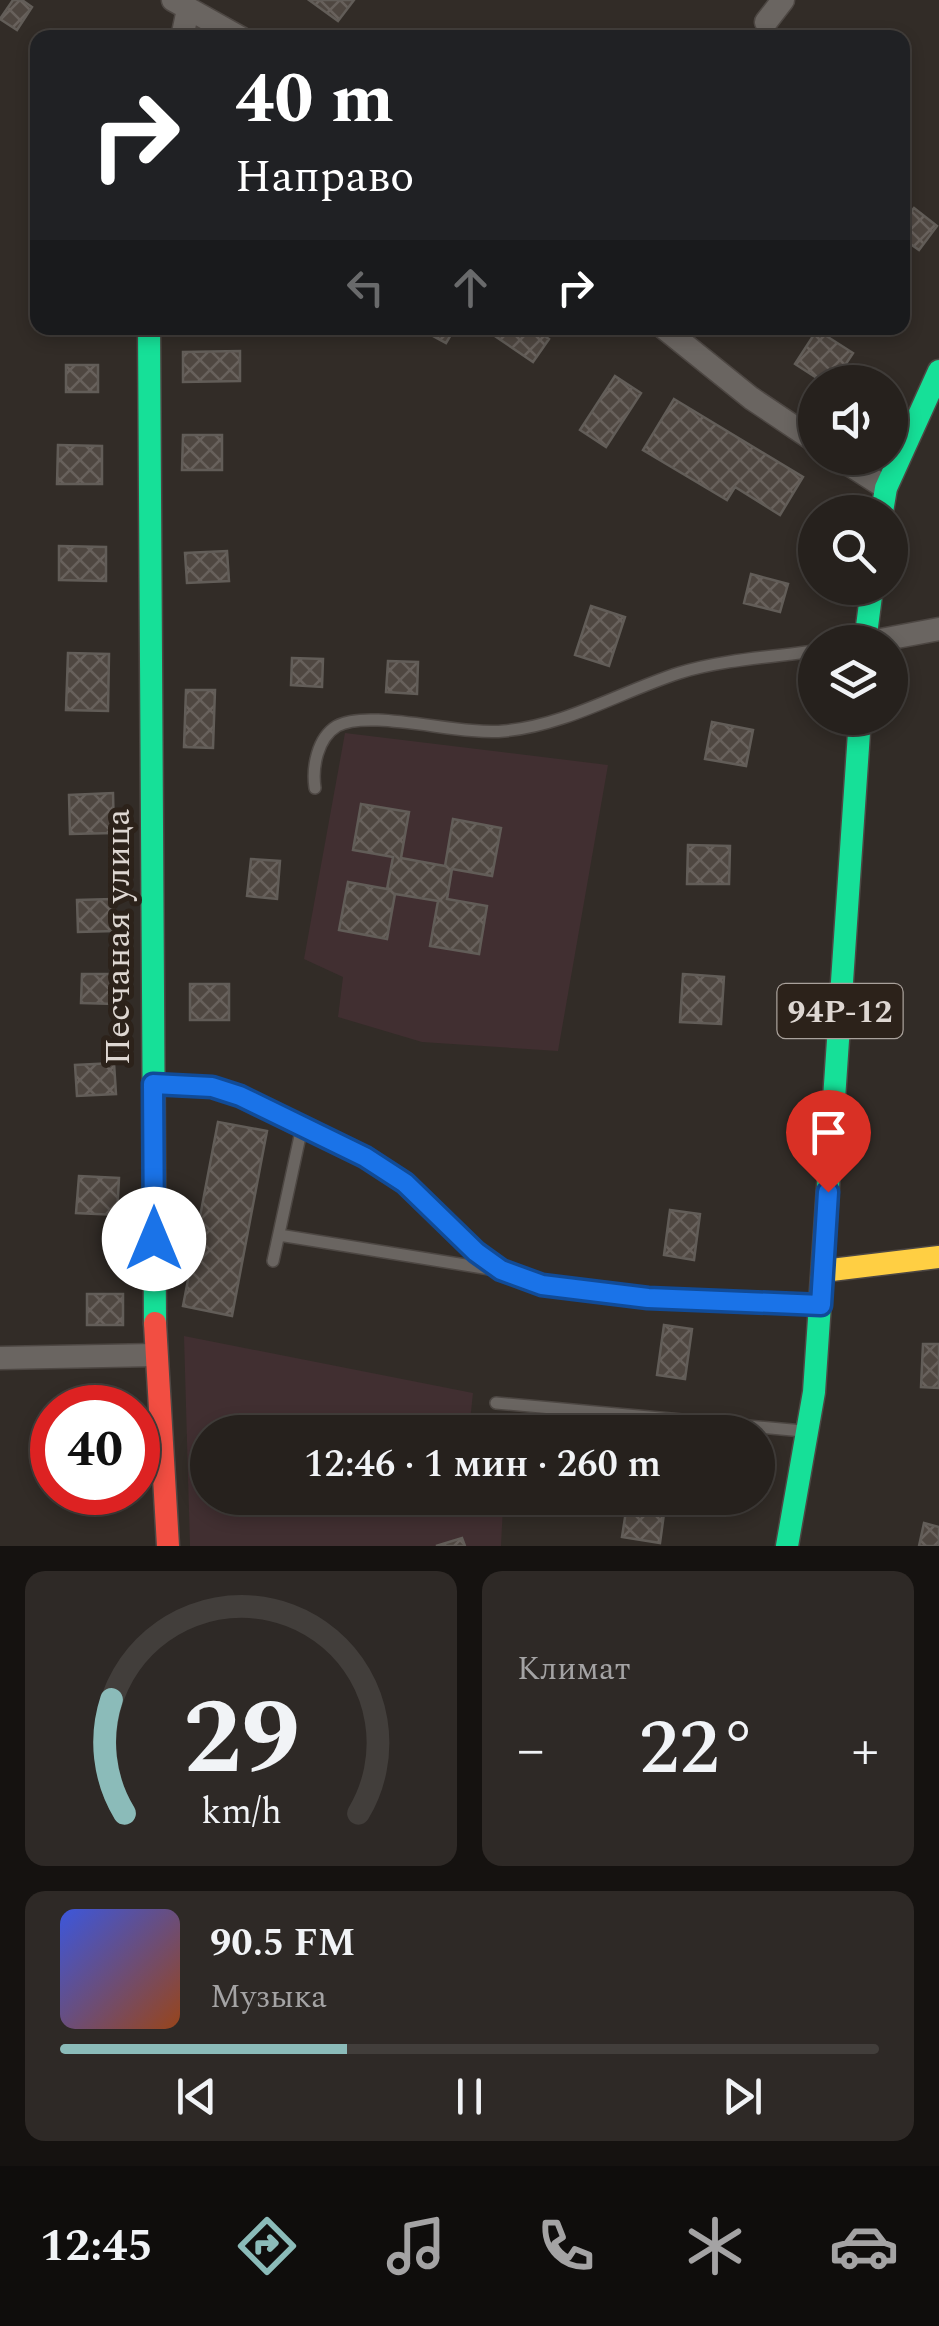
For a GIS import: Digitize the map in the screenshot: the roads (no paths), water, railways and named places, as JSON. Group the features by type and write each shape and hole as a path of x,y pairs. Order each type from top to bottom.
{"street":[{"path":"766,22 782,0"},
{"path":"181,4 182,30"},
{"path":"181,4 228,30"},
{"name":"Песчаная улица","path":"149,335 155,1355 168,1546"},
{"path":"673,335 751,398 798,430"},
{"path":"885,495 939,371"},
{"path":"866,475 886,488"},
{"path":"908,635 939,629"},
{"name":"94Р-12","path":"787,1546 808,1432 821,1305 859,735"},
{"path":"823,1271 939,1257"},
{"path":"0,1358 155,1355"}],"lane":[{"path":"314,788 313,771 326,737 337,726 354,721 379,718 416,726 504,732 591,710 682,672 798,654"},
{"path":"153,1084 212,1087 240,1096 365,1157 405,1183 476,1252 501,1270"},
{"path":"273,1261 302,1128"},
{"path":"278,1235 501,1270 542,1285 648,1298 821,1305"},
{"path":"496,1404 808,1432"}]}
